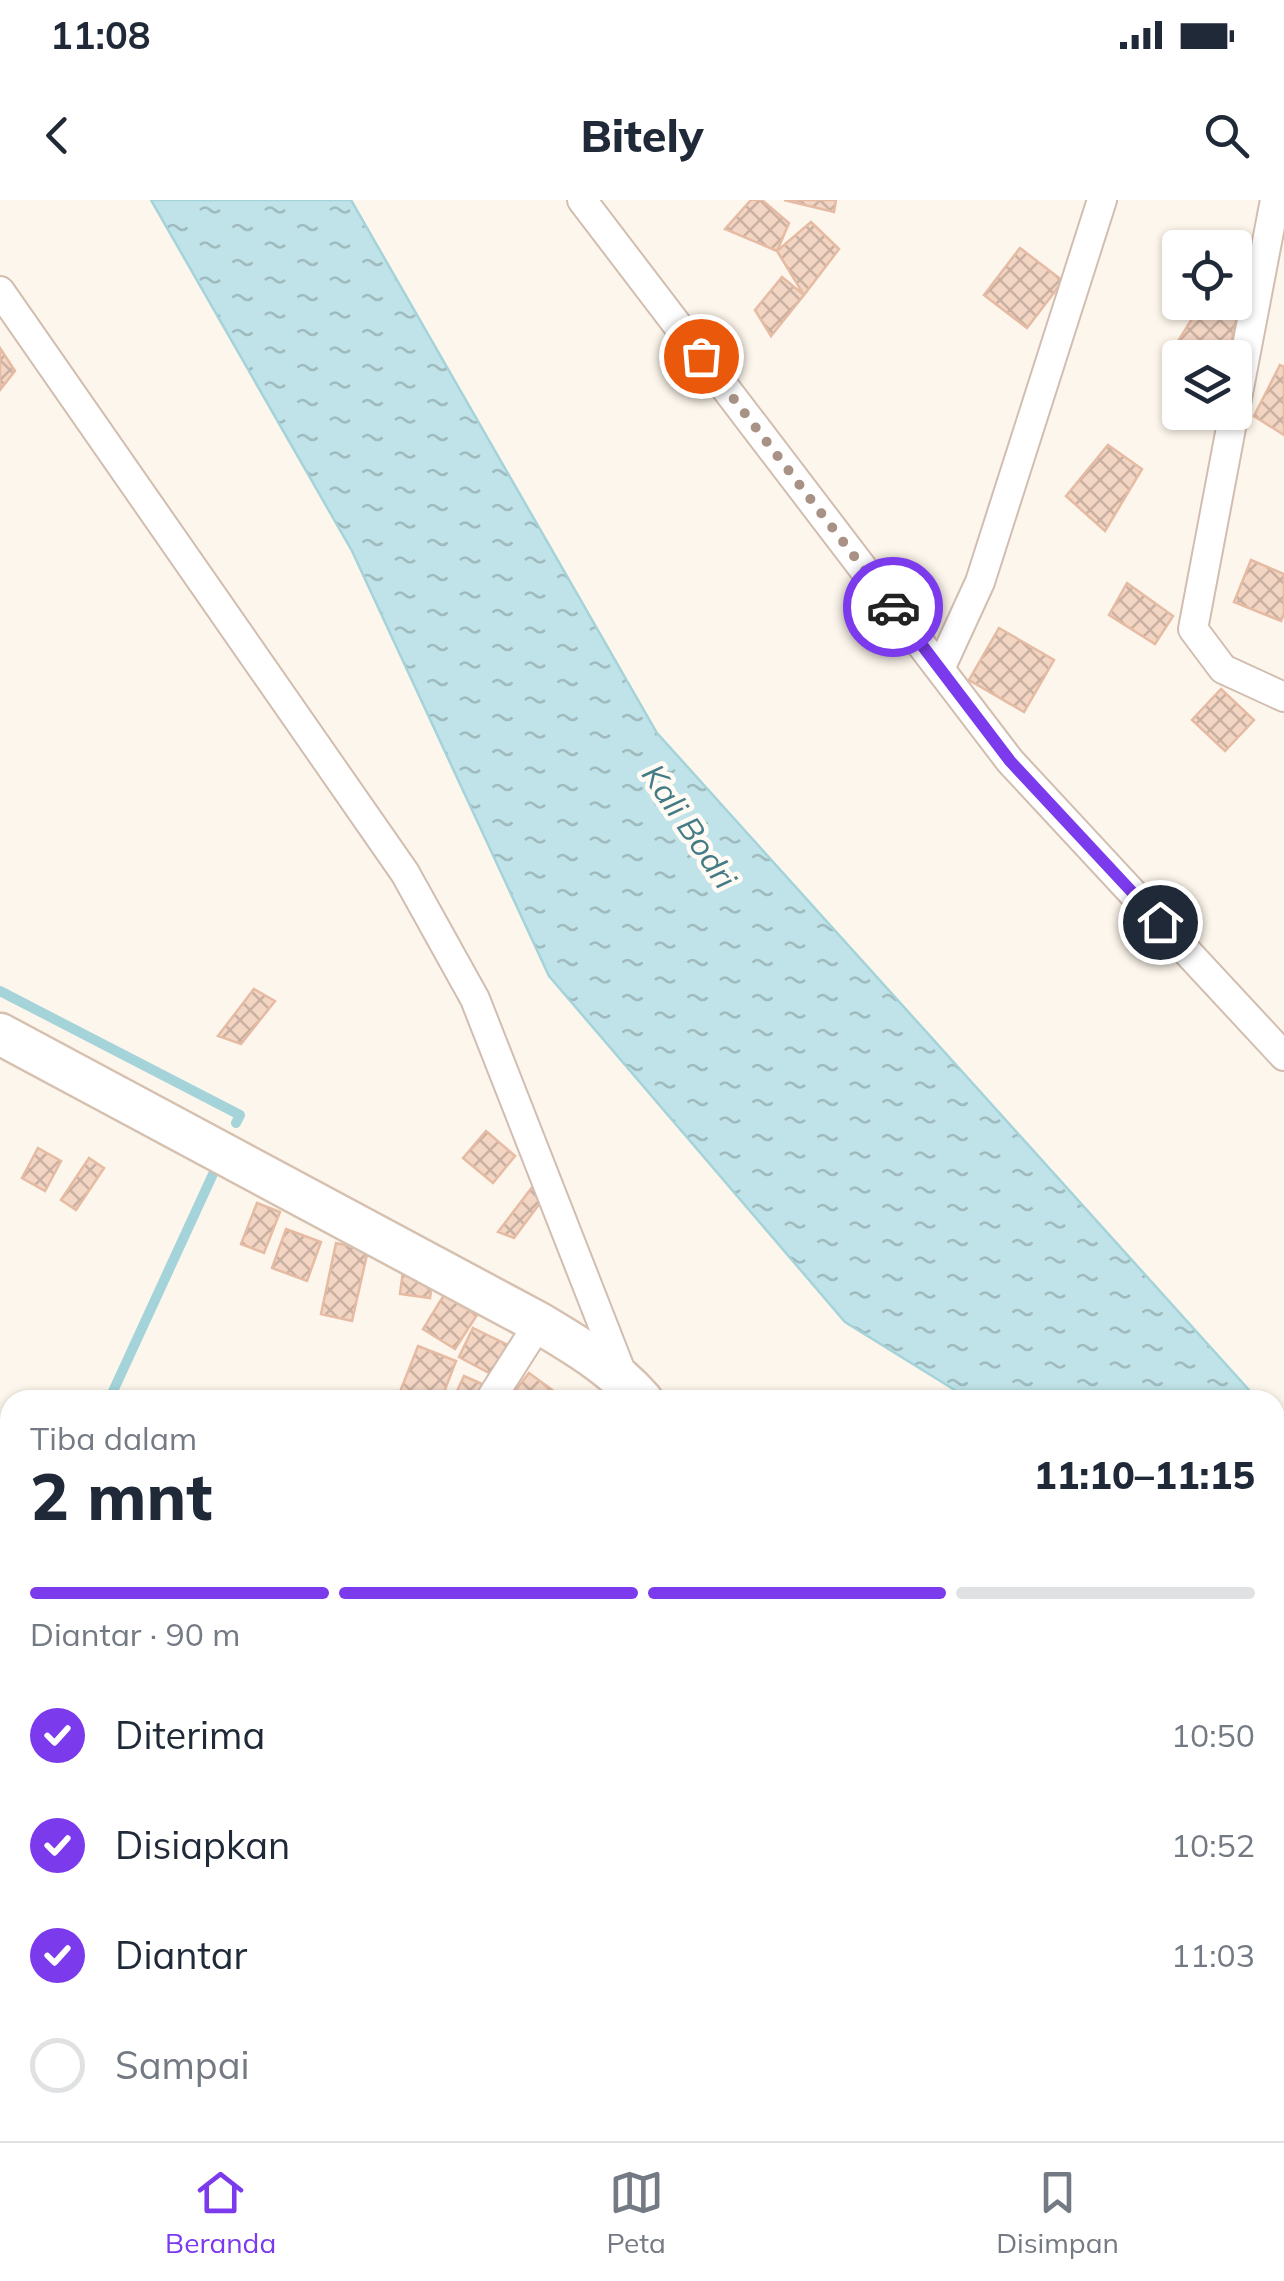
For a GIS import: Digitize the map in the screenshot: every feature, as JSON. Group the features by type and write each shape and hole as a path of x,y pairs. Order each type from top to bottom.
{"street":[{"path":"582,200 1010,761 1284,1056"},
{"path":"940,669 980,582 1102,200"},
{"path":"1249,340 1276,200"},
{"path":"0,291 404,872 475,999 633,1390"},
{"path":"1231,430 1192,629 1223,669 1284,697"},
{"path":"0,1034 539,1323 633,1390"},
{"path":"496,1390 539,1323"}],"water":[{"name":"Kali Bodri","path":"151,200 351,200 657,733 1249,1390 955,1390 845,1322 549,976 352,551"}],"building":[{"path":"751,200 762,200 789,223 777,251 725,229"},
{"path":"784,200 836,200 834,212"},
{"path":"811,222 839,249 804,295 777,251"},
{"path":"1020,248 1063,281 1027,328 984,295"},
{"path":"782,277 804,295 771,336 755,310"},
{"path":"1191,320 1236,320 1232,340 1179,340"},
{"path":"0,348 15,371 0,390"},
{"path":"1280,365 1284,367 1284,435 1254,416"},
{"path":"1108,445 1142,469 1105,531 1066,496"},
{"path":"1251,560 1284,574 1281,621 1234,602"},
{"path":"1127,583 1173,616 1155,644 1109,615"},
{"path":"999,628 1054,660 1024,712 969,680"},
{"path":"1221,689 1254,720 1225,751 1192,720"},
{"path":"254,989 275,1001 241,1044 218,1036"},
{"path":"486,1131 515,1156 493,1183 463,1158"},
{"path":"38,1148 61,1161 45,1191 22,1178"},
{"path":"89,1158 104,1168 76,1210 61,1200"},
{"path":"533,1186 546,1195 514,1238 498,1232"},
{"path":"257,1203 280,1212 264,1253 241,1244"},
{"path":"286,1229 321,1242 307,1281 272,1268"},
{"path":"336,1243 368,1250 352,1321 321,1314"},
{"path":"403,1271 433,1275 430,1298 400,1294"},
{"path":"444,1295 477,1315 455,1349 423,1329"},
{"path":"473,1328 508,1345 493,1375 459,1357"},
{"path":"418,1346 456,1361 445,1390 401,1390"},
{"path":"529,1373 552,1390 516,1390"},
{"path":"464,1376 482,1384 479,1390 458,1390"}],"waterway":[{"path":"0,991 240,1115 236,1123"},
{"path":"114,1390 213,1174"}],"way so far":[{"path":"701,356 893,607"}],"route":[{"path":"893,607 1010,761 1160,922"}]}
